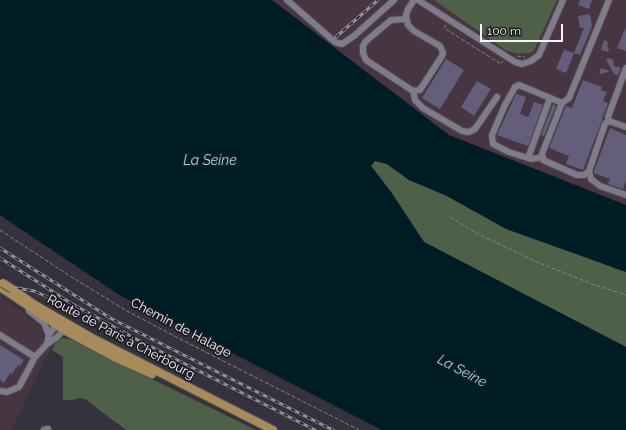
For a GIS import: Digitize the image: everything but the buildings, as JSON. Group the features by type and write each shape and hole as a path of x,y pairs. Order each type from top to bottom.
{"main road":[{"name":"Route de Paris à Cherbourg","path":"2,285 12,289 61,326"},
{"name":"Route de Paris à Cherbourg","path":"2,285 61,326 114,357 211,399 273,430"}],"street":[{"path":"287,0 335,42 342,44 354,36 394,0"},
{"path":"406,19 391,20 366,41 363,46 363,53 366,60 413,91 420,90 443,53 440,46 414,31 408,25 406,19 408,9 414,0"},
{"path":"418,0 515,62 522,64 531,61 539,55 563,0"},
{"path":"589,172 584,175 577,175 544,160 542,154 562,103 569,98 609,0"},
{"path":"609,121 608,117 626,68"},
{"path":"543,157 531,159 493,144 492,135 504,105 515,87 519,85 562,103"},
{"path":"413,91 415,100 423,108 462,131 469,132 475,129 497,97"},
{"path":"528,158 550,98"},
{"path":"609,121 626,127"},
{"path":"609,121 605,124 589,172 591,180 600,186 626,195"},
{"path":"2,285 44,323 49,335"},
{"path":"47,344 52,329 61,326"},
{"path":"0,391 7,392 19,387 35,357 47,344 56,338 61,326"},
{"path":"0,335 35,357"}],"path":[{"path":"449,20 444,28 501,64 508,53 526,57"},
{"path":"450,217 476,233 537,262 626,296"},
{"name":"Chemin de Halage","path":"0,230 70,276 128,311 360,430"}],"shaded area":[{"path":"272,0 626,0 626,205 449,135"},
{"path":"0,295 57,340 50,349 11,430 0,430"}],"green space":[{"path":"434,0 557,0 534,50 530,53 519,54 507,51"},
{"path":"375,161 387,164 409,180 626,272 626,347 424,242 391,192 371,166"},
{"path":"63,338 72,340 256,430 126,430 85,399 79,398 73,400 63,400 63,357 52,350 56,342"}],"water":[{"name":"La Seine","path":"0,0 272,0 449,135 626,205 626,272 506,229 445,195 409,180 387,164 375,161 371,166 391,192 424,242 626,347 626,430 382,430 121,296 10,222 0,215"}],"railway":[{"path":"336,37 378,0"},
{"path":"0,248 112,319 333,430"},
{"path":"0,258 69,302 134,338 315,430"},
{"path":"0,285 34,291 59,302"}]}
